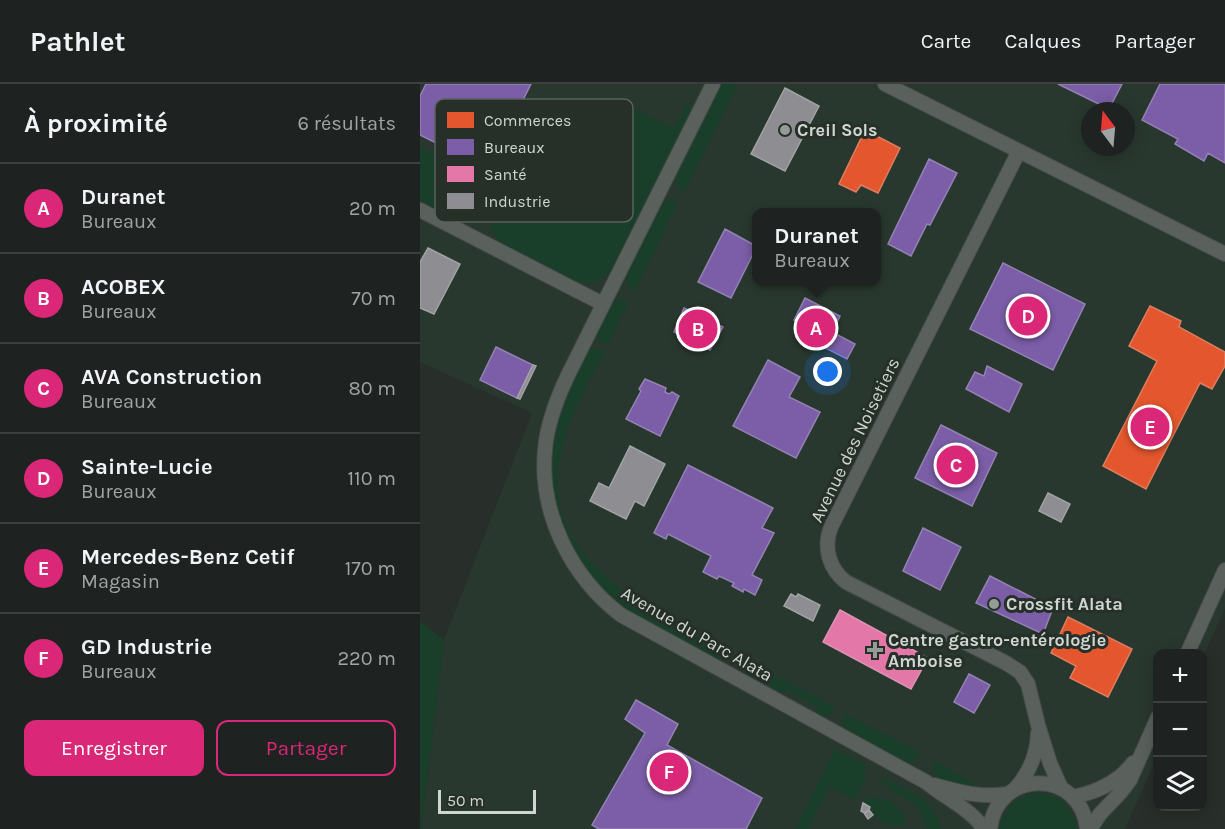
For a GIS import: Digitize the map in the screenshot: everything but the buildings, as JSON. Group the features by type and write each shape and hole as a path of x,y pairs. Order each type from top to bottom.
{"street":[{"name":"Avenue du Parc Alata","path":"713,84 559,394 550,422 545,449 549,504 559,536 575,565 605,602 621,615 926,782 973,815 984,829"},
{"path":"885,84 1225,254"},
{"name":"Avenue des Noisetiers","path":"1019,151 831,527 827,549 835,571 846,582 1020,672 1028,684 1038,725 1061,788"},
{"path":"420,210 435,218"},
{"path":"443,222 603,304"},
{"path":"1189,649 1225,570"},
{"name":"Avenue des Noisetiers","path":"990,829 996,808 1026,775 1033,762 1038,725"},
{"path":"1073,797 1098,790 1114,782 1132,765 1153,727"},
{"path":"1088,829 1130,780 1139,763 1144,746"},
{"name":"Avenue du Parc Alata","path":"926,782 976,795 992,796 1011,792 1030,783 1052,784 1061,788"},
{"path":"1061,788 1073,797 1083,811 1088,829"}],"shaded area":[{"path":"420,84 1225,84 1225,608 1207,649 1153,649 1153,766 1125,829 421,829 444,640 532,413 420,362"}],"green space":[{"path":"721,84 738,84 684,192 676,185 676,175"},
{"path":"685,104 693,109 612,270 604,277 587,283 576,281 498,241 493,233 493,222 633,222 633,109 674,128"},
{"path":"420,147 435,155 435,209 420,201"},
{"path":"671,200 678,202 635,292 628,284 626,274 660,205"},
{"path":"616,300 629,301 608,345 596,335 611,304"},
{"path":"591,348 605,352 570,422 562,450 558,475 559,499 565,521 575,541 608,578 631,595 728,649 720,658 716,659 630,612 620,604 587,570 565,529 557,506 553,483 552,459 555,436 568,392 587,351"},
{"path":"420,621 444,640 421,829 420,829"},
{"path":"743,657 765,669 760,677 752,679 742,673 739,666"},
{"path":"773,674 835,707 834,709 823,718 818,716 813,704 789,691 774,691 770,683"},
{"path":"845,713 922,754 908,764 845,729 842,721"},
{"path":"835,749 865,764 866,778 855,800 829,787 809,828 795,829"},
{"path":"934,761 974,783 974,790 936,778 933,769"},
{"path":"881,777 926,800 939,820 941,829 927,829 914,803 888,787"},
{"path":"1040,793 1060,800 1073,815 1077,829 1000,829 1008,808 1013,803 1025,796"},
{"path":"872,797 893,804 902,812 906,823 894,827 873,815 863,803"}],"place":[{"name":"Creil Sols","path":"785,130"},
{"name":"Sainte-Lucie","path":"1028,316"},
{"name":"Duranet","path":"816,328"},
{"name":"ACOBEX","path":"698,329"},
{"name":"Mercedes-Benz Cetif","path":"1150,427"},
{"name":"AVA Construction","path":"956,465"},
{"name":"Crossfit Alata","path":"994,604"},
{"name":"Centre gastro-entérologie Amboise","path":"875,650"},
{"name":"GD Industrie","path":"669,772"}]}
